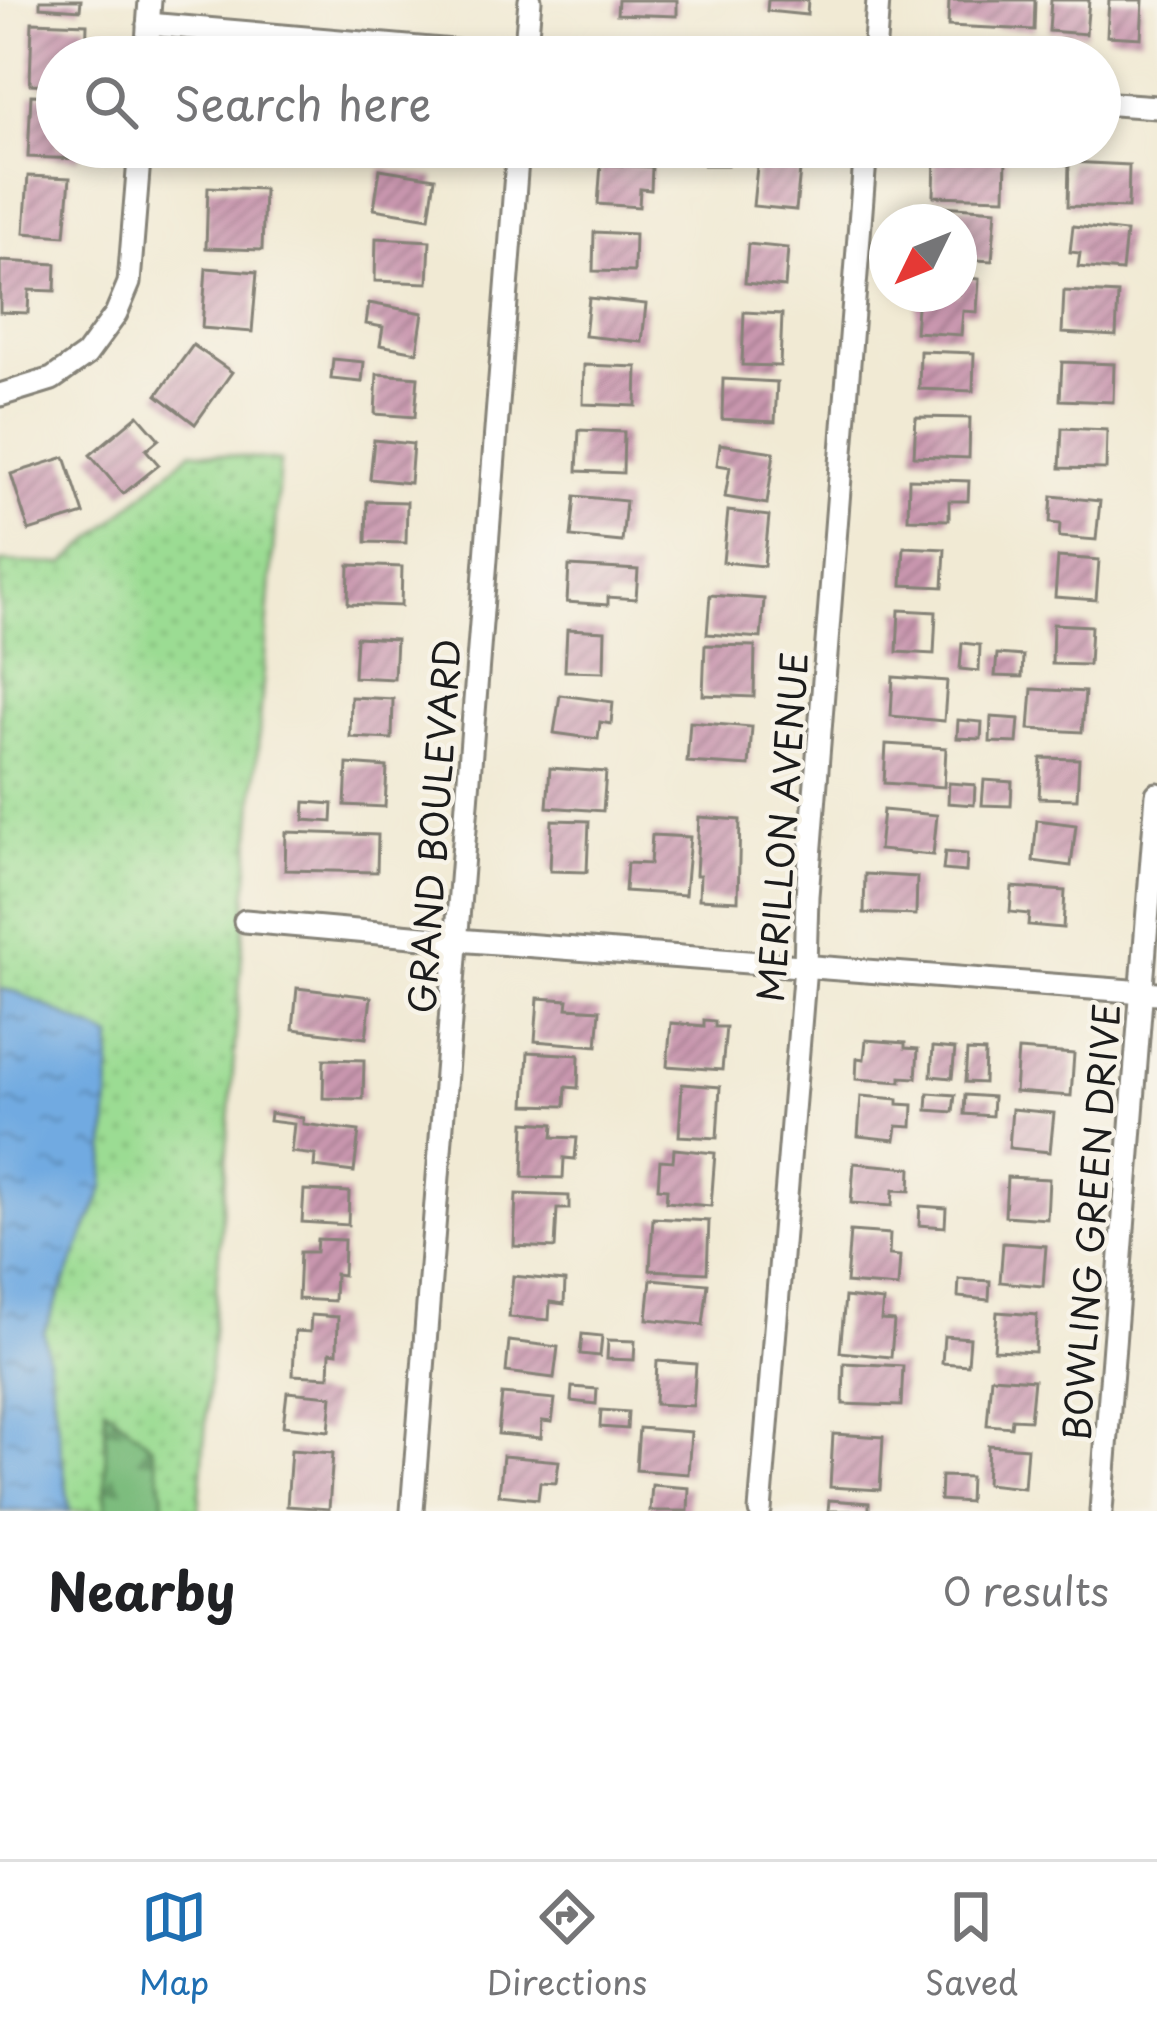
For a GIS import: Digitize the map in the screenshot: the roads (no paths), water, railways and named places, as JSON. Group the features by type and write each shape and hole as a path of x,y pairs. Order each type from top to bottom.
{"street":[{"path":"147,36 150,0"},
{"path":"526,36 530,0"},
{"path":"875,36 878,0"},
{"path":"148,23 292,36"},
{"path":"1121,104 1157,107"},
{"path":"0,395 52,379 86,355 116,314 129,283 138,168"},
{"name":"GRAND BOULEVARD","path":"412,1511 516,168"},
{"name":"MERILLON AVENUE","path":"760,1511 864,168"},
{"name":"BOWLING GREEN DRIVE","path":"1101,1511 1149,993 1157,794"},
{"path":"245,921 1149,993"}],"water":[{"path":"0,989 17,992 112,1038 104,1188 44,1332 70,1511 0,1511"}]}
